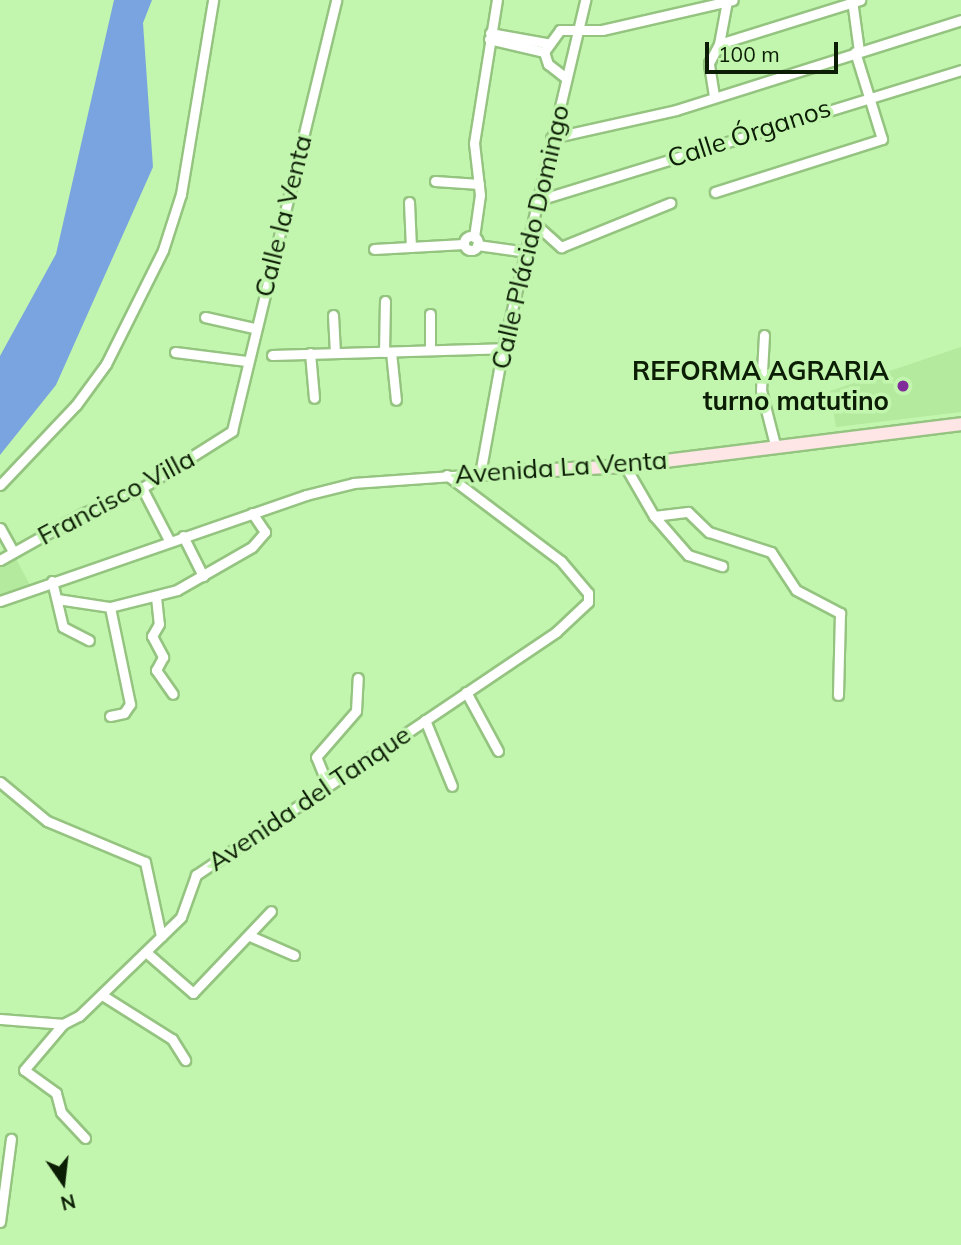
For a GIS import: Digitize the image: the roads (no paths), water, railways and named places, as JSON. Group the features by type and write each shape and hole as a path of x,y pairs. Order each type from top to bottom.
{"main road":[{"name":"Avenida La Venta","path":"480,474 625,466 775,445 961,424"}],"street":[{"path":"0,485 106,364 163,250 184,183 213,0"},
{"name":"Calle la Venta","path":"232,431 246,361 336,0"},
{"path":"475,241 479,184 474,143 497,0"},
{"name":"Calle Plácido Domingo","path":"480,474 503,348 585,0"},
{"path":"566,78 548,64 546,48 560,30 577,34 730,1 719,44 708,69 715,96"},
{"path":"715,192 882,139 857,52 855,1 719,44"},
{"path":"551,138 617,126 961,20"},
{"path":"490,36 546,48"},
{"name":"Calle Órganos","path":"539,200 869,95 961,70"},
{"path":"435,181 479,184"},
{"path":"409,202 411,247"},
{"path":"533,222 561,247 670,204"},
{"path":"374,249 464,244 475,241 528,251"},
{"path":"385,301 387,352 396,400"},
{"path":"429,350 430,314"},
{"path":"333,315 335,354"},
{"path":"205,317 254,328"},
{"path":"764,335 761,390 775,445"},
{"path":"272,355 503,348"},
{"path":"175,352 246,361"},
{"path":"310,353 314,398"},
{"name":"Francisco Villa","path":"0,560 13,551 142,488 232,431"},
{"path":"625,466 654,516 688,555 722,566"},
{"name":"Avenida La Venta","path":"0,601 169,540 354,483 480,474"},
{"name":"Avenida del Tanque","path":"85,1138 61,1112 56,1093 24,1070 62,1024 102,995 181,917 196,875 556,632 589,602 588,593 561,561 447,475"},
{"path":"142,488 169,540"},
{"path":"654,516 688,512 715,536 771,552 796,590 840,613 838,695"},
{"path":"56,596 110,607 156,597 203,576 252,547 265,532 252,513"},
{"path":"0,528 13,551"},
{"path":"183,536 203,576"},
{"path":"52,581 63,627 89,640"},
{"path":"156,597 159,624 152,636 163,657 156,670 173,694"},
{"path":"110,607 130,704 124,713 110,716"},
{"path":"328,786 316,757 356,711 358,678"},
{"path":"466,692 498,751"},
{"path":"425,719 452,786"},
{"path":"0,782 47,821 145,862 161,936"},
{"path":"147,953 193,993 271,911"},
{"path":"250,936 294,955"},
{"path":"102,995 172,1039 185,1060"},
{"path":"0,1019 62,1024"},
{"path":"0,1222 11,1139"}],"water":[{"path":"114,0 152,0 143,23 153,167 56,385 0,455 0,356 56,254"}],"place":[{"name":"REFORMA AGRARIA turno matutino","path":"903,386"}]}
